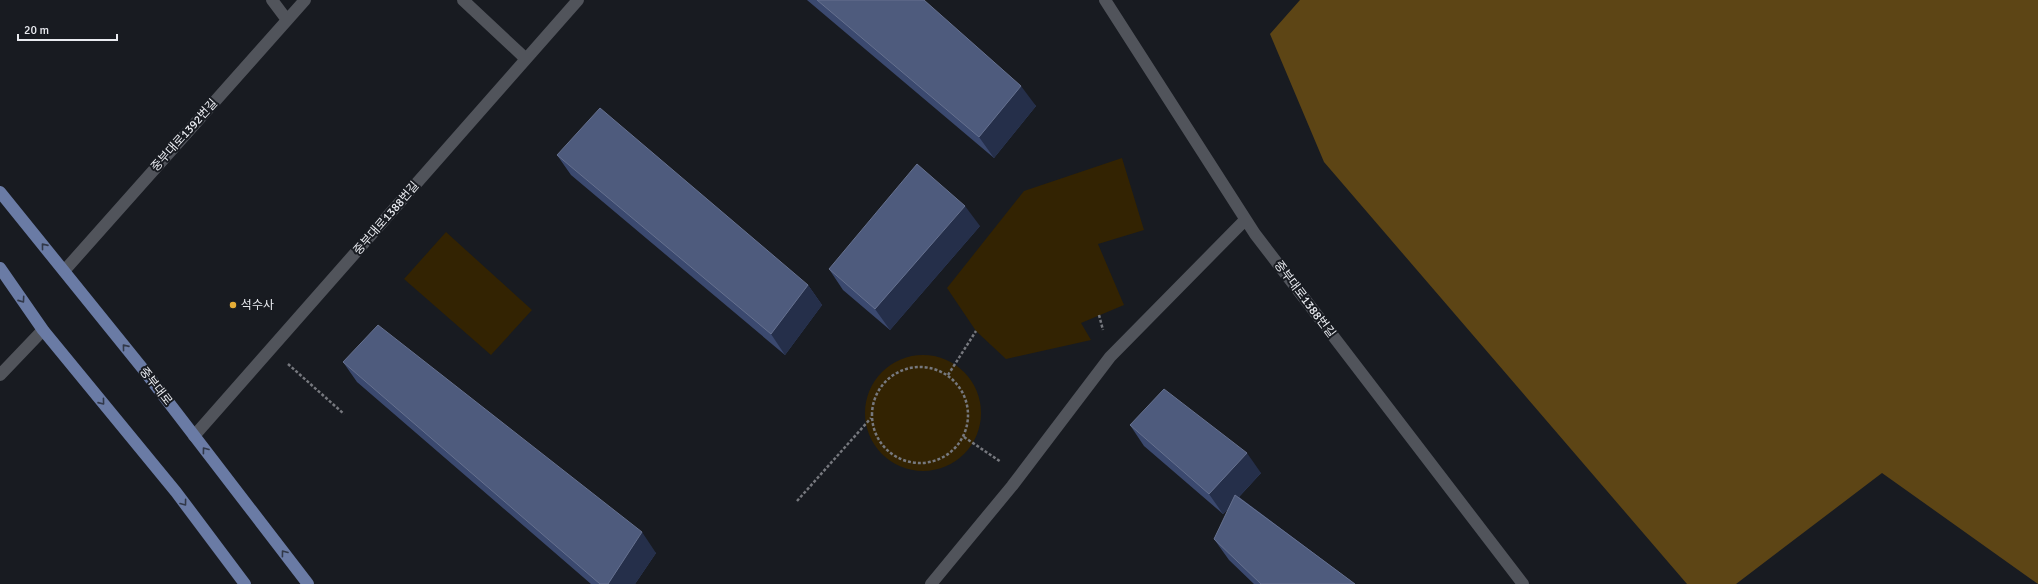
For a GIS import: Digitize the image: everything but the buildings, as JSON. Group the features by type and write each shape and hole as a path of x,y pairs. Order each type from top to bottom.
{"main road":[{"name":"중부대로","path":"0,192 194,436 308,584"},
{"path":"0,268 43,330 176,492 245,584"}],"street":[{"path":"272,0 287,20"},
{"name":"중부대로1392번길","path":"64,271 305,0"},
{"path":"463,0 526,59"},
{"name":"중부대로1388번길","path":"194,436 578,0"},
{"name":"중부대로1388번길","path":"1105,0 1246,220 1523,584"},
{"path":"930,584 1012,486 1019,474 1110,357 1246,220"},
{"path":"0,375 43,330"}],"path":[{"path":"948,375 976,331"},
{"path":"271,349 344,414"},
{"path":"919,366 934,368 948,375 959,384 966,396 969,410 968,424 964,437 954,450 942,459 926,463 910,462 896,457 884,446 875,433 872,418 873,402 879,388 890,376 903,369 919,366"},
{"path":"797,501 872,418"},
{"path":"964,437 1019,474"}],"shaded area":[{"path":"1300,0 2038,0 2038,584 1882,473 1736,584 1687,584 1324,162 1270,34"},
{"path":"1122,158 1144,230 1098,244 1124,305 1081,323 1091,340 1006,359 976,331 947,288 1024,191"},
{"path":"446,232 532,310 491,355 404,279"},
{"path":"923,355 934,356 945,360 964,372 976,391 980,402 980,424 976,435 964,454 945,466 934,470 923,471 912,470 901,466 882,454 870,435 866,424 865,413 866,402 870,391 882,372 901,360 912,356"}],"place":[{"name":"석수사","path":"233,305"}]}
